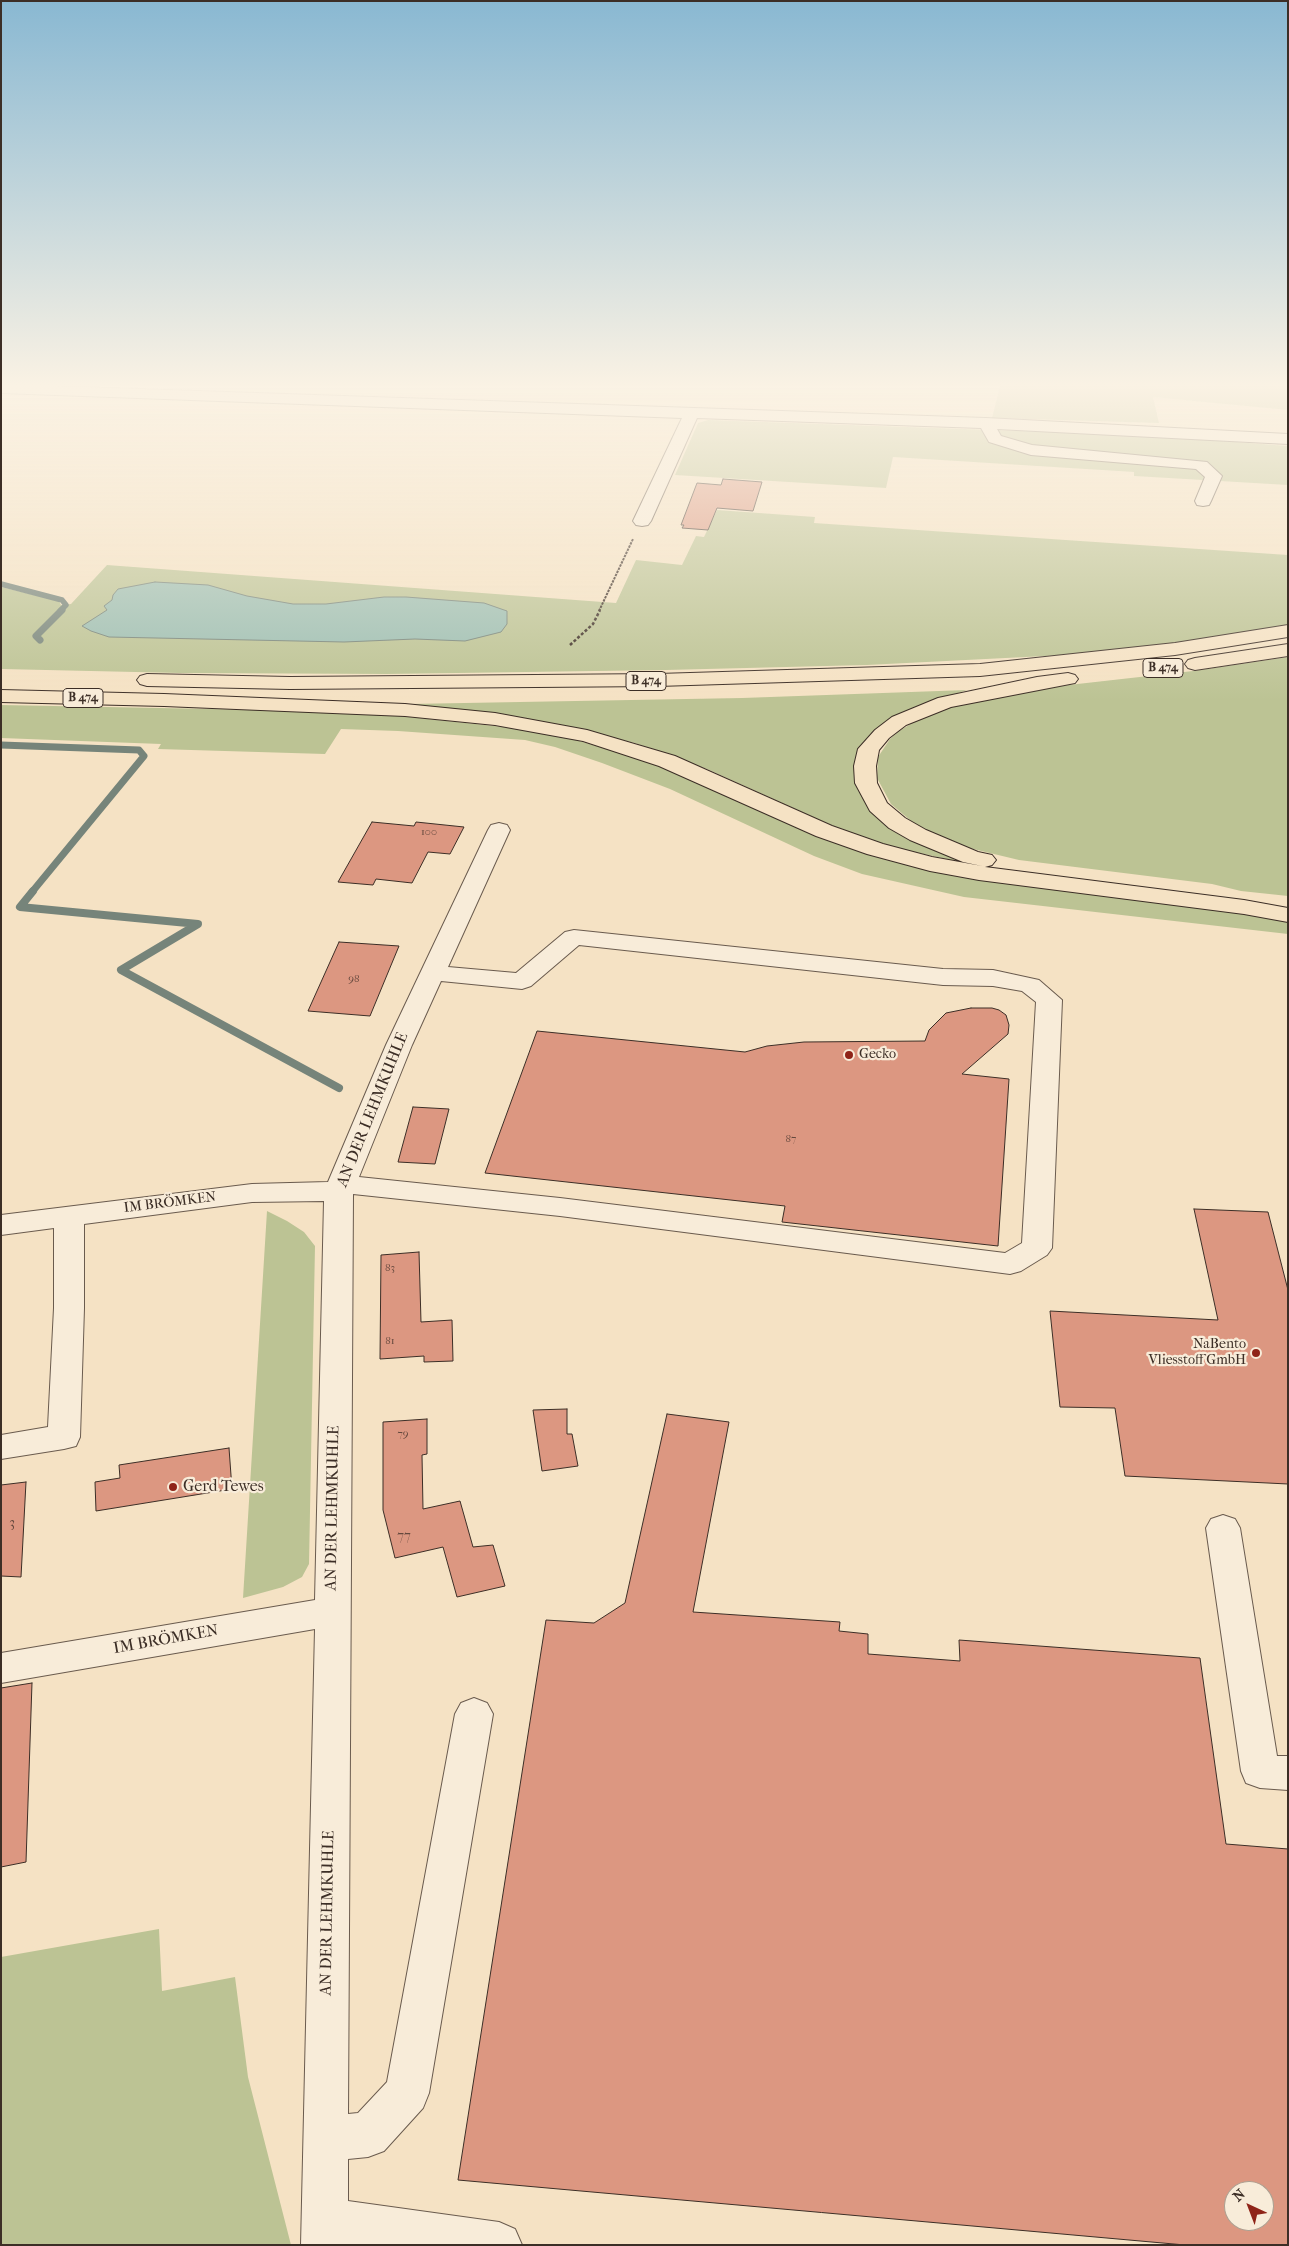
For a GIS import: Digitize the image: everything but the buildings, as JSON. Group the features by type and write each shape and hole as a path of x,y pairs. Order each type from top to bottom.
{"highway":[{"name":"B 474","path":"131,680 290,684 658,680 980,670 1175,649 1288,631"},
{"name":"B 474","path":"1,696 164,700 733,692 1037,683 1252,657 1288,650"},
{"path":"1,677 21,678"},
{"path":"1037,683 945,702 899,721 882,734 869,749 865,766 866,783 878,806 897,822 918,835 971,857 1045,872 1288,900"},
{"path":"164,700 406,710 495,719 541,727 587,736 667,761 824,831 875,850 930,864 979,873 1244,907 1288,915"}],"street":[{"path":"642,521 656,491"},
{"path":"1203,500 1207,491"},
{"name":"AN DER LEHMKUHLE","path":"498,830 434,973 399,1045 340,1187 324,2233 499,2245"},
{"name":"IM BRÖMKEN","path":"1,1225 252,1193 340,1187 570,1208 1010,1264 1037,1248 1049,1000 1030,985 993,978 943,977 574,937 522,981 434,973"},
{"path":"1,1447 64,1437 69,1308 69,1216"},
{"path":"1223,1528 1260,1770 1288,1773"},
{"name":"IM BRÖMKEN","path":"1,1668 332,1612"},
{"path":"325,2138 368,2135 407,2093 474,1714"}],"path":[{"path":"570,644 593,624 642,521"}],"green space":[{"path":"717,510 815,517 814,523 1288,555 1288,626 1150,647 1085,654 867,665 387,674 180,673 1,669 1,587 59,601 61,605 71,604 107,565 616,603 636,560 682,565 696,536 704,537"},
{"path":"1288,657 1288,896 1241,891 1212,884 1019,860 969,848 921,828 910,820 891,804 877,778 878,757 890,739 899,731 924,716 956,705 1033,689 1193,671"},
{"path":"967,690 916,707 855,767 916,842 970,864 896,848 844,831 707,769 635,743 552,723 409,704 742,698"},
{"path":"1,705 318,711 381,714 513,728 576,740 658,764 806,831 853,849 900,863 995,882 1288,918 1288,934 964,897 862,874 814,856 670,789 555,747 525,740 341,729 325,754 158,749 161,744 1,738"},
{"path":"267,1211 304,1232 315,1246 309,1564 302,1577 283,1587 243,1598"},
{"path":"159,1929 162,1991 235,1977 248,2077 291,2245 1,2245 1,1957"}],"water":[{"path":"155,582 208,585 247,596 293,604 326,604 384,597 484,603 507,611 507,624 501,632 465,641 415,639 344,642 109,637 82,626 107,610 104,606 112,600 113,595 118,589"}],"waterway":[{"path":"1,584 62,600 66,605 60,611"},
{"path":"40,640 36,636 62,610"},
{"path":"1,745 139,750 144,756 32,892"},
{"path":"33,891 20,907 198,924 121,970 339,1088"}],"place":[{"name":"Gecko","path":"849,1055"},
{"name":"NaBento Vliesstoff GmbH","path":"1256,1353"},
{"name":"Gerd Tewes","path":"173,1487"}]}
